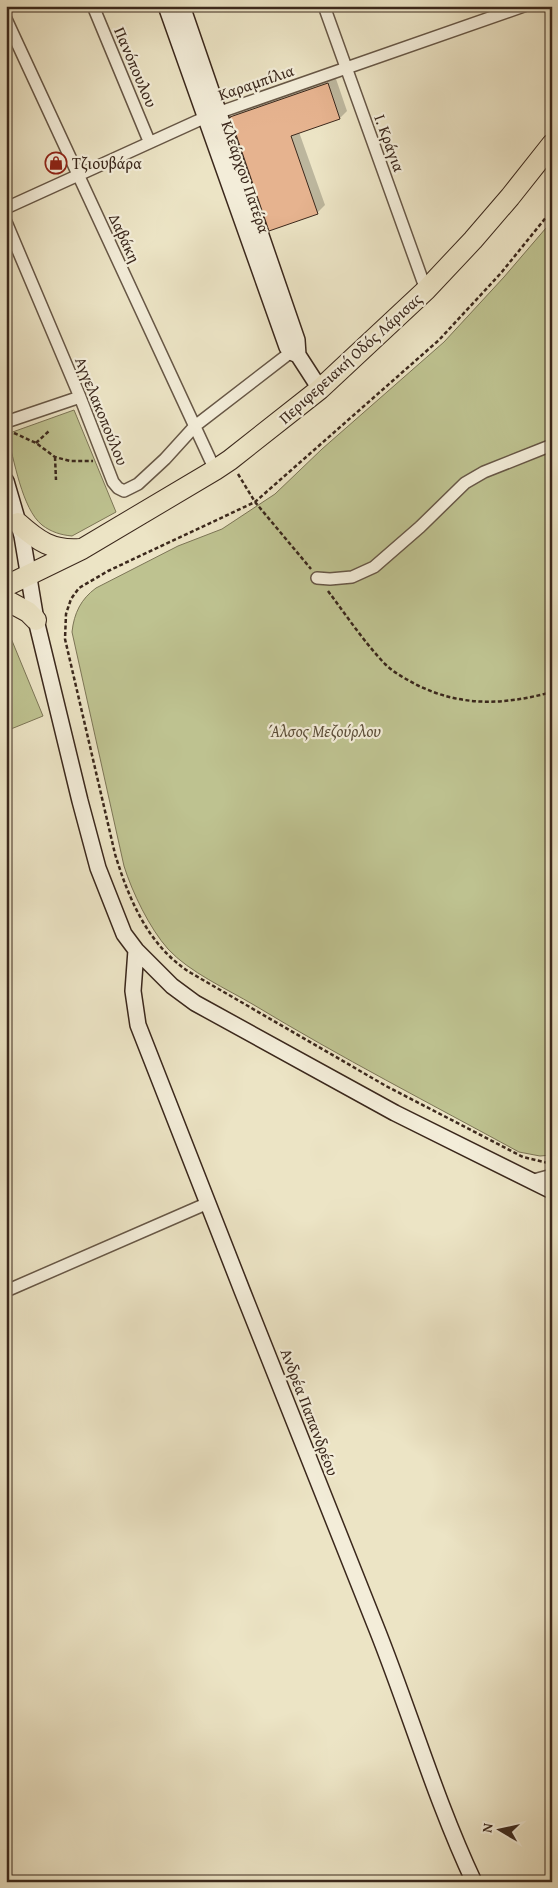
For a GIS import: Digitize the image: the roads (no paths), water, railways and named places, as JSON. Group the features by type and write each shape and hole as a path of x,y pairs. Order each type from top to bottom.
{"highway":[{"name":"Περιφερειακή Οδός Λάρισας","path":"6,586 82,549 222,465 320,388 426,290 473,240 552,144"},
{"path":"18,523 32,536 48,546 66,550 82,549"},
{"path":"6,600 28,612 36,620"}],"street":[{"name":"Πανόπουλου","path":"93,6 149,141"},
{"name":"Κλεάρχου Πατέρα","path":"166,6 212,114 297,340 294,353 320,388"},
{"name":"Κλεάρχου Πατέρα","path":"182,6 212,114"},
{"name":"Ι. Κράγια","path":"324,6 426,290"},
{"name":"Καραμπίλια","path":"6,208 149,141 212,114 524,6"},
{"name":"Δαβάκη","path":"6,19 195,426 222,465"},
{"name":"Αγγελακοπούλου","path":"6,222 80,397 113,482 118,488 130,489 138,484 166,459 195,426 294,353"},
{"path":"8,422 80,397"},
{"path":"318,578 342,579 361,574 407,539 465,483 484,472 552,445"},
{"path":"6,481 18,523 29,574 36,620 98,868 124,934 136,950 172,986 195,1003 395,1113 552,1191"},
{"name":"Ανδρέα Παπανδρέου","path":"136,950 134,991 138,1025 380,1637 438,1798 474,1882"},
{"path":"530,1181 552,1175"},
{"path":"6,1291 208,1203"}],"place":[{"name":"Τζιουβάρα","path":"56,163"}],"park label":[{"name":"Άλσος Μεζούρλου","path":"325,731"}]}
